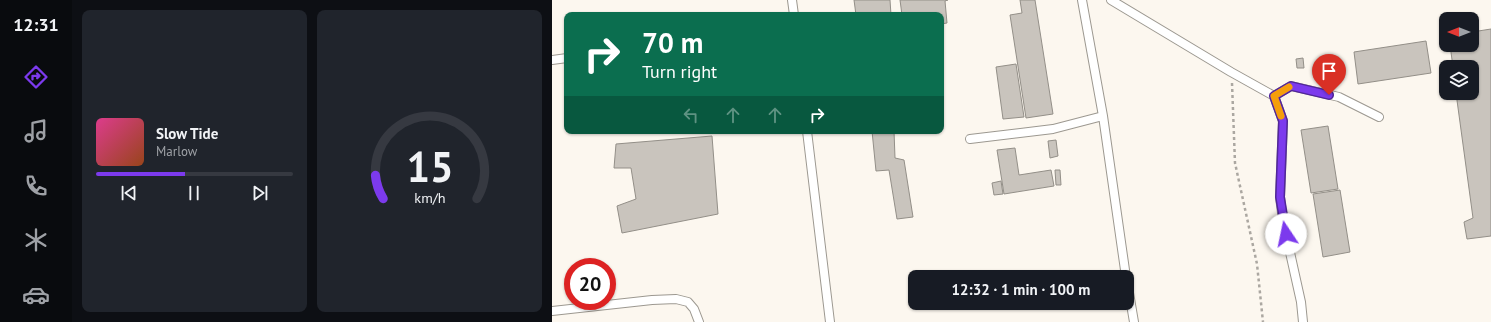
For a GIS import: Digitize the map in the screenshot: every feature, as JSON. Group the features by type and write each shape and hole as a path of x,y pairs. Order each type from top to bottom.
{"lane":[{"path":"792,0 794,12"},
{"path":"1082,0 1103,116 1125,270"},
{"path":"1111,0 1274,96 1283,121 1280,197 1283,220 1301,302 1303,322"},
{"path":"552,60 564,58"},
{"path":"1274,96 1291,86 1339,97 1378,117"},
{"path":"970,139 1053,129 1103,116"},
{"path":"807,134 830,322"},
{"path":"552,311 652,300 676,299 688,302 694,309 699,322"},
{"path":"1132,310 1134,322"}],"path":[{"path":"1231,72 1235,162 1257,264 1263,322"}],"building":[{"path":"854,0 890,0 891,12 856,12"},
{"path":"900,0 948,0 945,1 947,23 944,24 944,12 902,12"},
{"path":"1020,0 1035,0 1053,114 1026,118 1010,15 1022,13"},
{"path":"1491,29 1491,236 1467,239 1464,222 1473,218 1457,100 1479,100 1479,60 1452,60 1451,52 1479,52 1479,31"},
{"path":"1426,41 1431,73 1358,84 1354,52"},
{"path":"1303,58 1304,68 1297,68 1296,59"},
{"path":"1016,64 1024,117 1003,119 996,67"},
{"path":"1328,126 1338,189 1311,193 1301,130"},
{"path":"872,134 894,134 895,158 904,160 913,217 897,219 889,170 876,171"},
{"path":"712,136 718,214 622,233 617,206 636,199 631,168 614,168 616,144"},
{"path":"1056,140 1058,156 1050,158 1048,141"},
{"path":"1015,148 1019,175 1051,170 1054,186 1004,194 997,150"},
{"path":"1055,170 1060,170 1061,185 1056,185"},
{"path":"1001,181 1003,194 994,195 992,183"},
{"path":"1340,190 1350,252 1323,257 1313,194"}],"slow traffic":[{"path":"1281,116 1274,96 1289,87"}],"route":[{"path":"1286,234 1280,197 1283,121 1274,96 1291,86 1329,95"}]}
